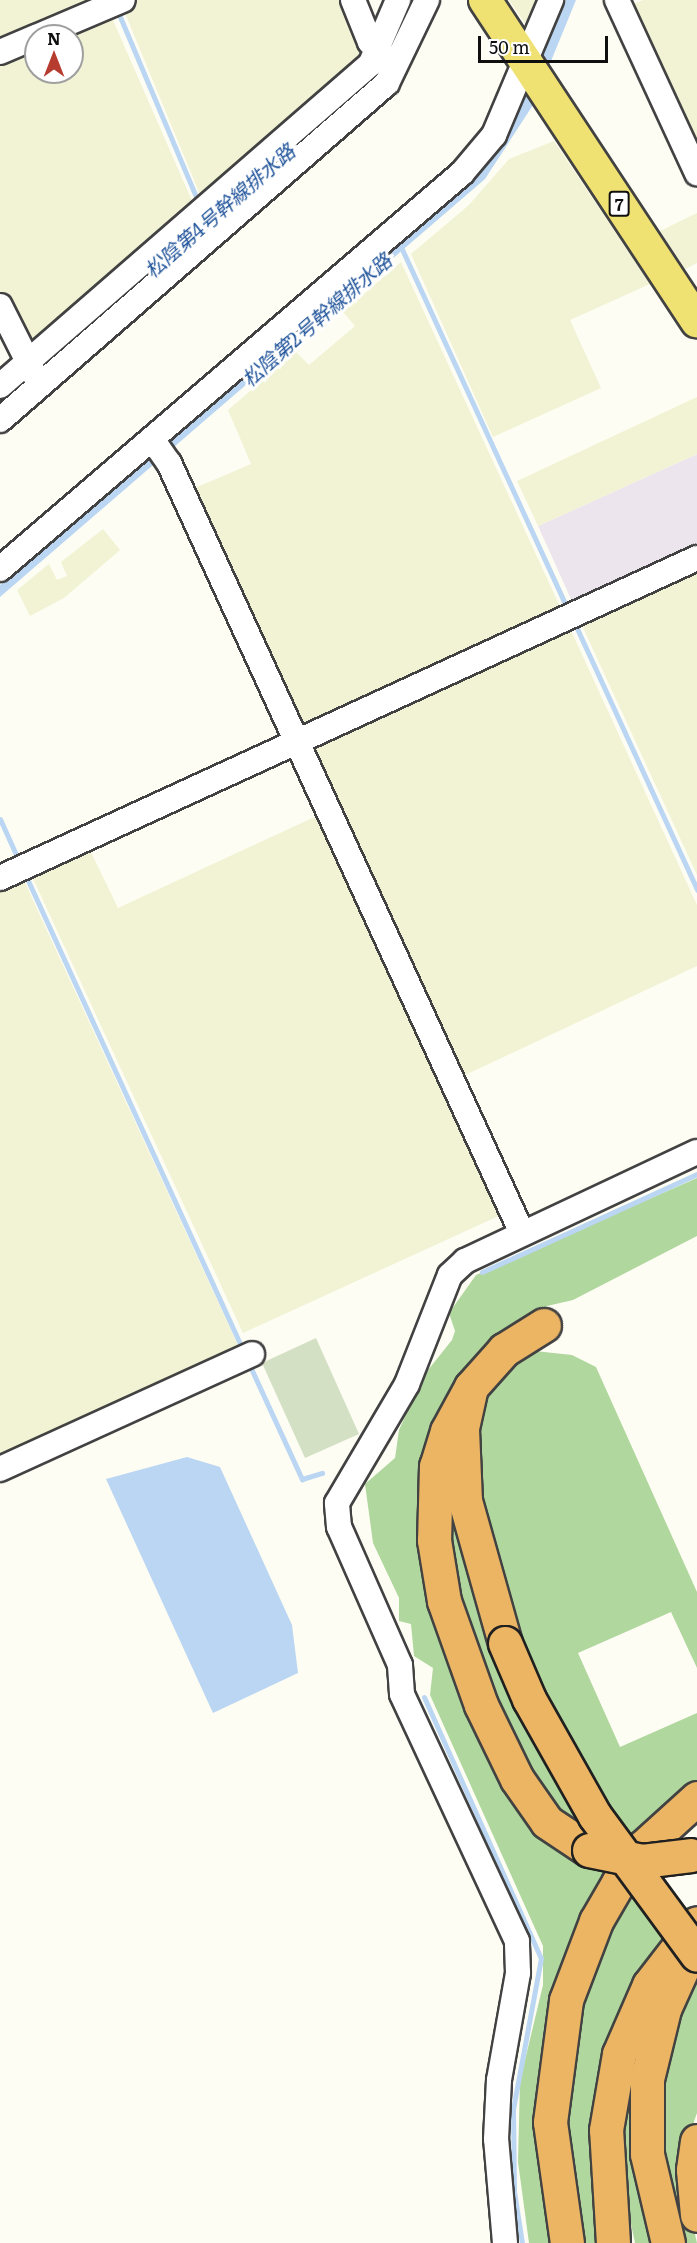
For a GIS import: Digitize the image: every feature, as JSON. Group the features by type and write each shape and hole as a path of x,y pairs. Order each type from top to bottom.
{"highway":[{"path":"544,1325 504,1350 471,1387 447,1431 436,1466 434,1539 444,1601 481,1705 517,1779 547,1822 589,1850 642,1861 694,1854"},
{"path":"471,1387 462,1428 465,1501 505,1643 583,1797 697,1955"},
{"path":"567,2243 550,2122 566,2000 596,1920 618,1883 643,1847 697,1798"},
{"path":"613,2243 609,2210 606,2130 619,2054 650,1985 697,1923"},
{"path":"668,2243 647,2154 647,2079 664,2009 697,1938"},
{"path":"697,2141 693,2170 697,2215"},
{"path":"609,2210 620,2243"}],"main road":[{"name":"7","path":"485,0 697,321"}],"street":[{"path":"66,24 123,0"},
{"path":"353,0 387,58"},
{"path":"387,58 398,0"},
{"path":"0,420 33,374 371,63 387,58 427,0"},
{"path":"0,569 158,447 462,173 494,135 533,72 551,0"},
{"path":"622,2 697,173"},
{"path":"0,52 24,42"},
{"path":"0,306 33,374"},
{"path":"0,386 33,374"},
{"path":"158,447 522,1233"},
{"path":"0,878 697,558"},
{"path":"506,2243 496,2139 499,2080 518,1973 516,1941 402,1694 400,1665 339,1527 337,1503 407,1384 450,1275 465,1261 697,1152"},
{"path":"0,1469 252,1354"}],"shaded area":[{"path":"697,454 697,551 575,608 538,526"}],"green space":[{"path":"0,0 105,0 49,24 24,24 24,35 0,45"},
{"path":"137,0 344,0 367,56 203,202 122,6"},
{"path":"509,0 546,0 528,28"},
{"path":"643,0 697,0 697,154 629,6"},
{"path":"109,11 196,210 26,353 0,291 0,56 24,46 24,84 84,84 84,24 78,24"},
{"path":"554,141 650,284 570,320 601,388 493,437 411,254 469,205 509,159"},
{"path":"697,213 697,263 685,269 660,231"},
{"path":"401,262 563,613 300,734 188,491 251,464 228,410 296,352 309,365 355,326 343,312"},
{"path":"697,397 697,454 538,526 517,481"},
{"path":"103,529 120,550 64,598 30,616 17,590 49,564 57,580 67,576 61,562"},
{"path":"697,565 697,875 579,619"},
{"path":"568,624 697,905 697,966 459,1078 306,746"},
{"path":"321,814 503,1214 243,1333 29,870 87,844 118,908"},
{"path":"21,874 241,1352 0,1462 0,883"},
{"path":"697,1178 697,1236 573,1300 547,1306 494,1343 427,1457 486,1740 615,1868 576,1941 558,2243 529,2243 518,2162 520,2081 543,1985 543,1946 430,1695 433,1668 414,1656 411,1624 399,1621 399,1598 373,1543 365,1484 395,1458 399,1430 424,1375 452,1340 455,1331 449,1313 476,1275"},
{"path":"316,1338 359,1434 305,1458 262,1363"},
{"path":"535,1351 572,1355 596,1367 697,1592 697,1668 671,1612 578,1653 620,1747 697,1713 697,1784 630,1846 513,1639 476,1496 478,1424 487,1394 501,1373"},
{"path":"452,1457 458,1509 600,1841 545,1800 490,1698 448,1563"},
{"path":"630,1880 668,1932 594,2118 592,2193 598,2243 577,2243 563,2158 577,1993"},
{"path":"697,1961 697,2113 690,2133 685,2190 697,2243 685,2243 667,2181 662,2100 668,2038"},
{"path":"639,2029 659,2243 635,2243 622,2181 620,2137"}],"water":[{"name":"松陰第2号幹線排水路","path":"566,0 576,0 533,105 485,179 0,597 0,585 477,174 518,113"},
{"path":"187,1457 220,1467 292,1625 298,1673 213,1713 106,1479"}],"waterway":[{"path":"118,12 199,204"},
{"path":"401,247 568,610"},
{"name":"松陰第4号幹線排水路","path":"0,401 10,393"},
{"path":"574,622 697,890"},
{"path":"0,819 19,861"},
{"path":"25,874 242,1348"},
{"path":"482,1272 697,1174"},
{"path":"249,1364 302,1479 322,1473"},
{"path":"424,1697 541,1958 513,2109 514,2191 522,2243"}]}
